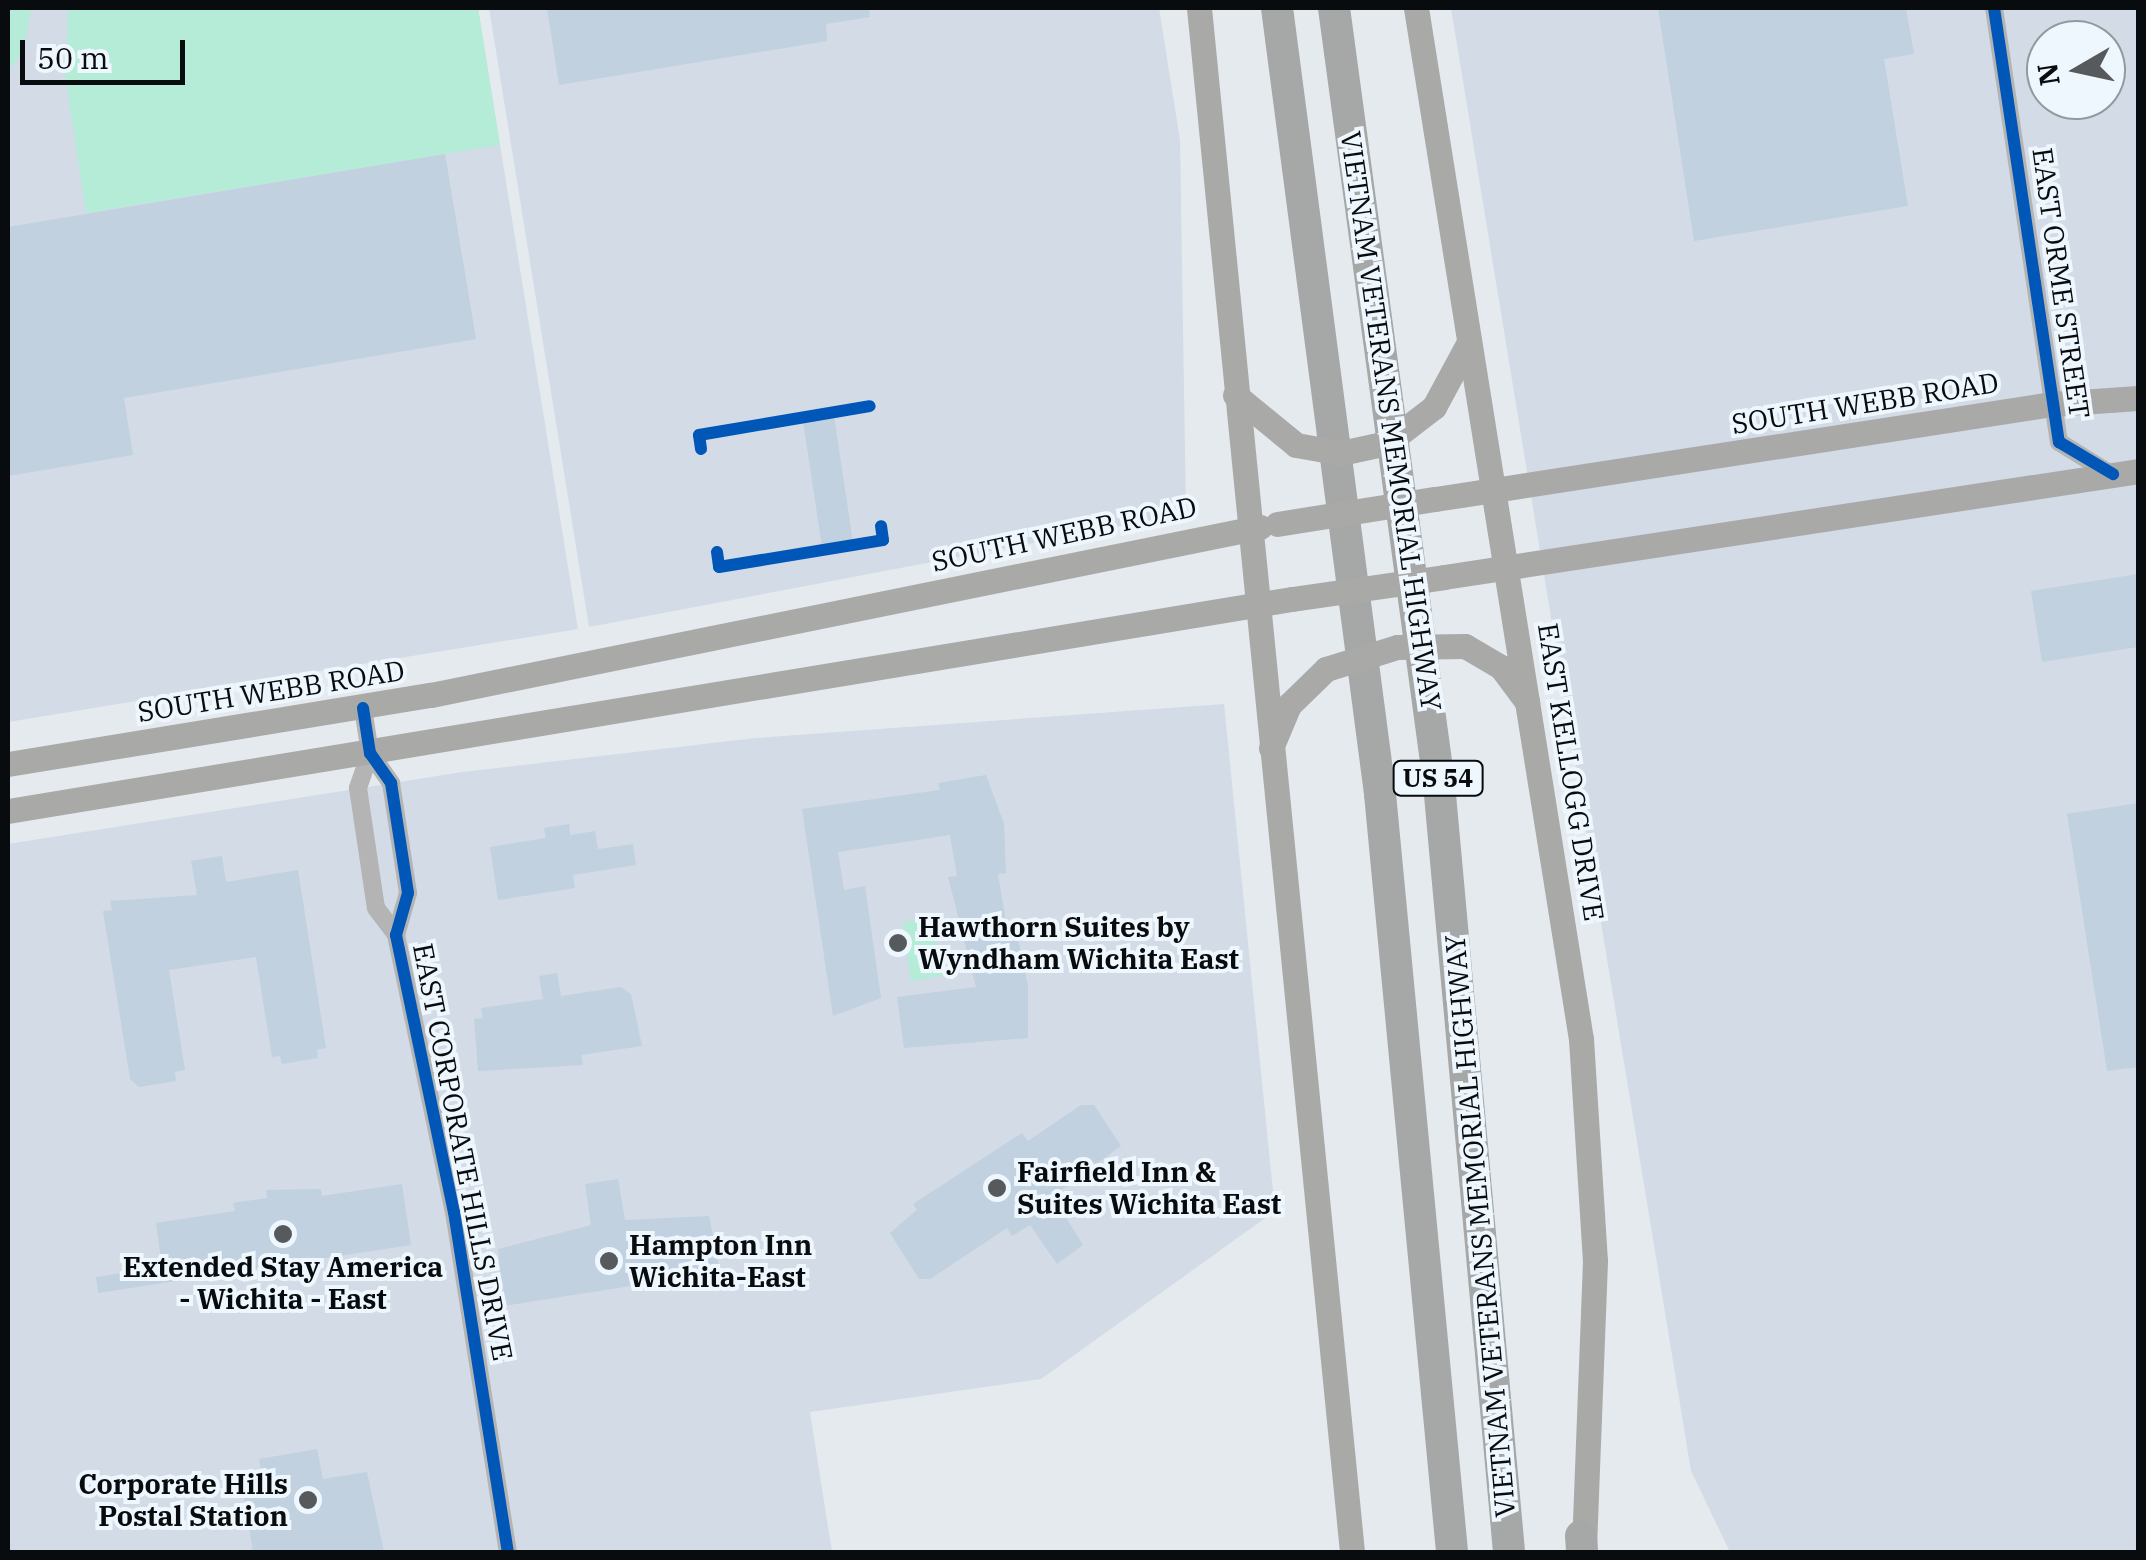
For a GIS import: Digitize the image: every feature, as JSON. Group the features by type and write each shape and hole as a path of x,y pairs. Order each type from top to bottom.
{"highway":[{"name":"VIETNAM VETERANS MEMORIAL HIGHWAY","path":"1278,8 1380,794 1452,1552"},
{"name":"VIETNAM VETERANS MEMORIAL HIGHWAY","path":"1334,8 1438,784 1509,1552"}],"main road":[{"path":"1198,8 1246,530 1352,1552"},
{"name":"EAST KELLOGG DRIVE","path":"1416,8 1531,711 1591,1161 1595,1302 1582,1547"},
{"path":"1236,394 1296,445 1341,453 1387,443 1434,408 1470,335"},
{"name":"SOUTH WEBB ROAD","path":"8,764 363,708 1277,524 2052,404 2138,398"},
{"path":"8,811 1292,599 2126,472"},
{"path":"1269,753 1288,705 1326,669 1397,647 1465,646 1501,667 1531,711"}],"street":[{"name":"EAST ORME STREET","path":"1994,8 2059,442 2126,472"},
{"name":"EAST CORPORATE HILLS DRIVE","path":"363,708 370,753 392,783 408,893 396,936 454,1212 508,1552"},
{"path":"370,753 358,788 376,908 396,936"}],"shaded area":[{"path":"8,8 478,8 578,629 8,722"},
{"path":"489,8 1159,8 1180,140 1186,514 589,627"},
{"path":"1451,8 2138,8 2138,1552 1730,1552 1691,1471"},
{"path":"1224,704 1275,1211 1041,1379 810,1412 832,1552 8,1552 8,844 462,772 756,738"}],"green space":[{"path":"8,8 31,8 24,50 8,71"},
{"path":"68,8 478,8 500,145 86,213 65,74"},
{"path":"933,918 942,976 911,981 903,922"}],"building":[{"path":"547,8 869,8 870,17 826,24 827,41 559,85"},
{"path":"1658,8 1906,8 1914,54 1884,59 1908,206 1694,241"},
{"path":"445,154 476,339 124,398 133,455 8,476 8,227"},
{"path":"834,416 853,542 822,547 803,421"},
{"path":"2138,574 2138,647 2042,662 2031,591"},
{"path":"986,775 1004,824 1006,873 998,874 1009,941 1018,939 1028,986 1028,1038 904,1048 897,997 976,987 948,877 957,876 950,835 838,852 844,890 865,886 881,998 833,1016 802,809 940,790 938,783"},
{"path":"2138,803 2138,1067 2107,1071 2067,814"},
{"path":"569,824 570,835 595,831 598,849 633,844 636,865 573,875 575,888 498,900 490,847 546,838 544,828"},
{"path":"222,856 226,882 298,870 326,1048 317,1050 318,1058 282,1064 280,1056 272,1057 256,957 169,970 185,1070 175,1072 176,1081 139,1087 130,1079 103,911 112,910 110,901 197,895 191,861"},
{"path":"557,973 561,996 621,987 631,994 642,1046 581,1055 583,1065 478,1071 474,1019 483,1018 481,1008 543,999 539,976"},
{"name":"Fairfield Inn & Suites Wichita East","path":"1081,1105 1094,1105 1121,1146 1053,1196 1083,1245 1057,1264 1030,1225 1012,1236 1007,1228 930,1279 919,1279 890,1233 917,1210 913,1204 1022,1133 1028,1141"},
{"name":"Hampton Inn Wichita-East","path":"618,1179 625,1220 709,1216 720,1272 503,1306 498,1249 591,1225 585,1184"},
{"name":"Extended Stay America - Wichita - East","path":"402,1184 411,1245 98,1293 96,1277 162,1267 156,1223 235,1211 233,1203 267,1198 266,1190 321,1189 322,1196"},
{"name":"Corporate Hills Postal Station","path":"317,1449 323,1479 367,1472 384,1552 253,1552 243,1491 264,1488 259,1459"}],"cycle path":[{"path":"1994,8 2059,442 2113,474"},
{"path":"701,449 699,435 870,406"},
{"path":"717,552 719,567 883,540 881,526"},
{"path":"363,708 370,753 391,783 408,893 396,935 454,1212 508,1552"}],"place":[{"name":"Hawthorn Suites by Wyndham Wichita East","path":"898,943"},
{"name":"Fairfield Inn & Suites Wichita East","path":"997,1188"},
{"name":"Extended Stay America - Wichita - East","path":"283,1234"},
{"name":"Hampton Inn Wichita-East","path":"609,1261"},
{"name":"Corporate Hills Postal Station","path":"308,1500"}]}
